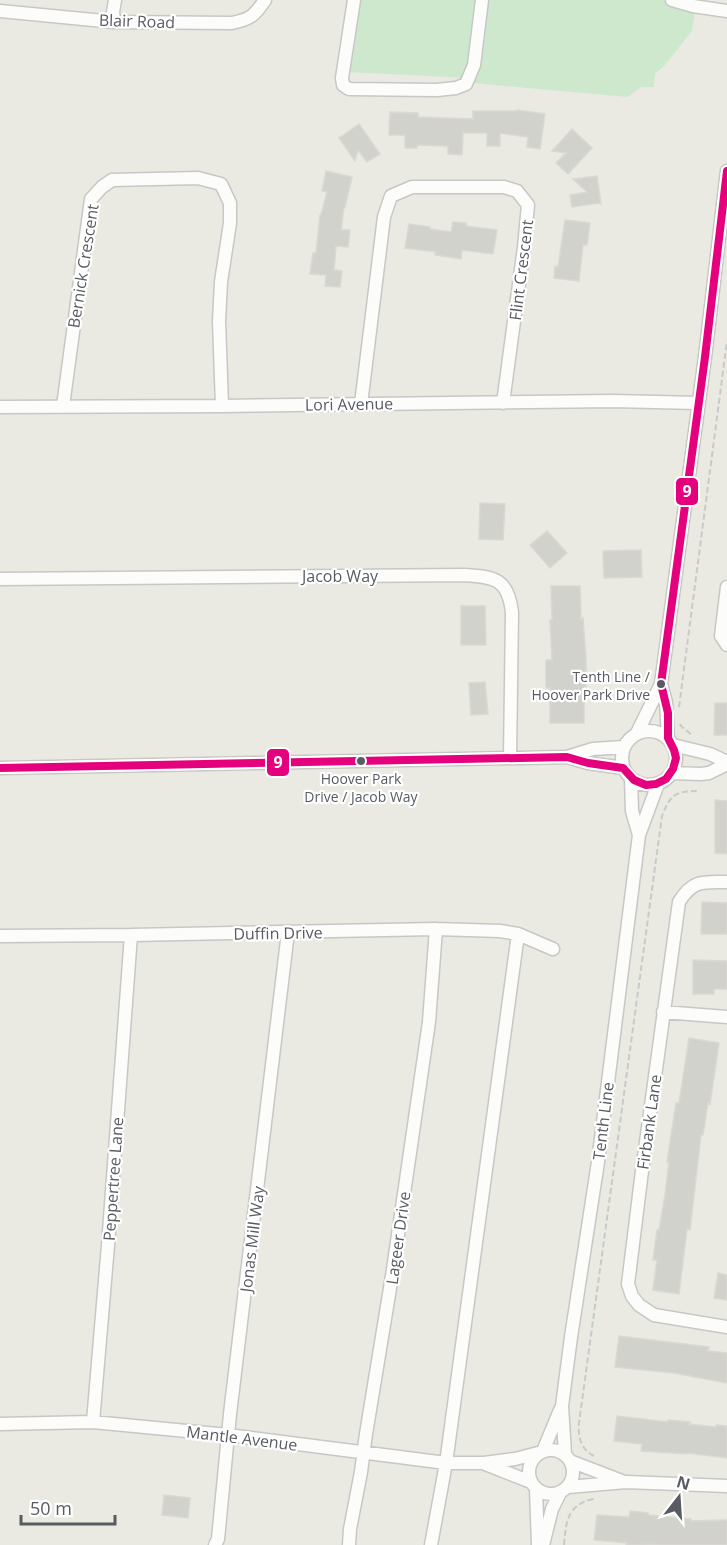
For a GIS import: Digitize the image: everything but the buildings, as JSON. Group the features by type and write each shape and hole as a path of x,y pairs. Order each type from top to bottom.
{"street":[{"path":"114,22 115,0"},
{"name":"Blair Road","path":"0,11 114,22 232,23 247,20 258,11 265,0"},
{"path":"354,0 342,78 343,85 349,89 437,90 456,88 466,84 474,64 482,0"},
{"path":"672,0 727,11"},
{"path":"637,733 661,684 724,226 727,171"},
{"name":"Bernick Crescent","path":"63,406 91,199 112,180 162,178 198,178 221,184 230,203 230,223 220,282 222,406"},
{"name":"Flint Crescent","path":"361,404 384,217 391,196 412,187 428,186 504,187 517,191 528,205 503,403"},
{"name":"Lori Avenue","path":"0,407 612,401 698,403"},
{"name":"Jacob Way","path":"0,579 465,575 492,578 508,591 513,612 510,758"},
{"path":"727,587 721,636 727,645"},
{"path":"661,684 666,702 670,742 676,754 676,764 666,779 658,784 639,784 631,779 623,768 624,747 637,733 645,731 661,734 670,742 710,754 727,763"},
{"path":"0,768 567,757 593,749 624,747"},
{"path":"567,757 588,763 623,768"},
{"path":"672,772 709,773 727,763"},
{"name":"Tenth Line","path":"631,779 632,811 639,835"},
{"name":"Tenth Line","path":"568,1458 562,1406 570,1337 598,1162 639,835 658,784"},
{"name":"Firbank Lane","path":"727,882 702,882 686,890 680,902 663,1012 628,1284 632,1296 639,1305 654,1315 727,1327"},
{"name":"Duffin Drive","path":"0,936 436,929 500,931 518,934 553,949"},
{"name":"Lageer Drive","path":"349,1545 393,1276 429,1022 436,929"},
{"name":"Jonas Mill Way","path":"215,1545 218,1539 228,1436 288,933"},
{"path":"431,1545 446,1463 518,934"},
{"name":"Peppertree Lane","path":"93,1422 131,935"},
{"path":"663,1012 727,1017"},
{"name":"Tenth Line","path":"541,1452 562,1406"},
{"name":"Mantle Avenue","path":"0,1424 93,1422 446,1463 514,1460 541,1452"},
{"path":"538,1545 533,1486 528,1470 530,1463 541,1452 551,1449 558,1451 596,1472 626,1482"},
{"path":"543,1545 552,1509 573,1474 573,1467 568,1458"},
{"name":"Mantle Avenue","path":"484,1463 533,1486"},
{"path":"533,1486 547,1494 626,1482 727,1486"}],"path":[{"path":"679,708 727,341"},
{"path":"680,718 681,726 692,736 702,738"},
{"path":"596,1472 599,1458 589,1454 582,1445 578,1435 579,1423 662,816 675,794 700,791"},
{"path":"564,1545 569,1516 582,1502 592,1499 593,1486"}],"green space":[{"path":"356,0 679,0 695,11 692,31 655,74 654,87 641,87 628,97 472,83 470,78 346,72"}],"transit line":[{"name":"9","path":"0,768 567,757 588,763 623,768 634,780 646,785 656,784 666,779 673,769 676,758 668,738 668,713 661,684 705,357 727,171"}],"place":[{"name":"Tenth Line / Hoover Park Drive","path":"661,684"},
{"name":"Hoover Park Drive / Jacob Way","path":"361,761"}]}
